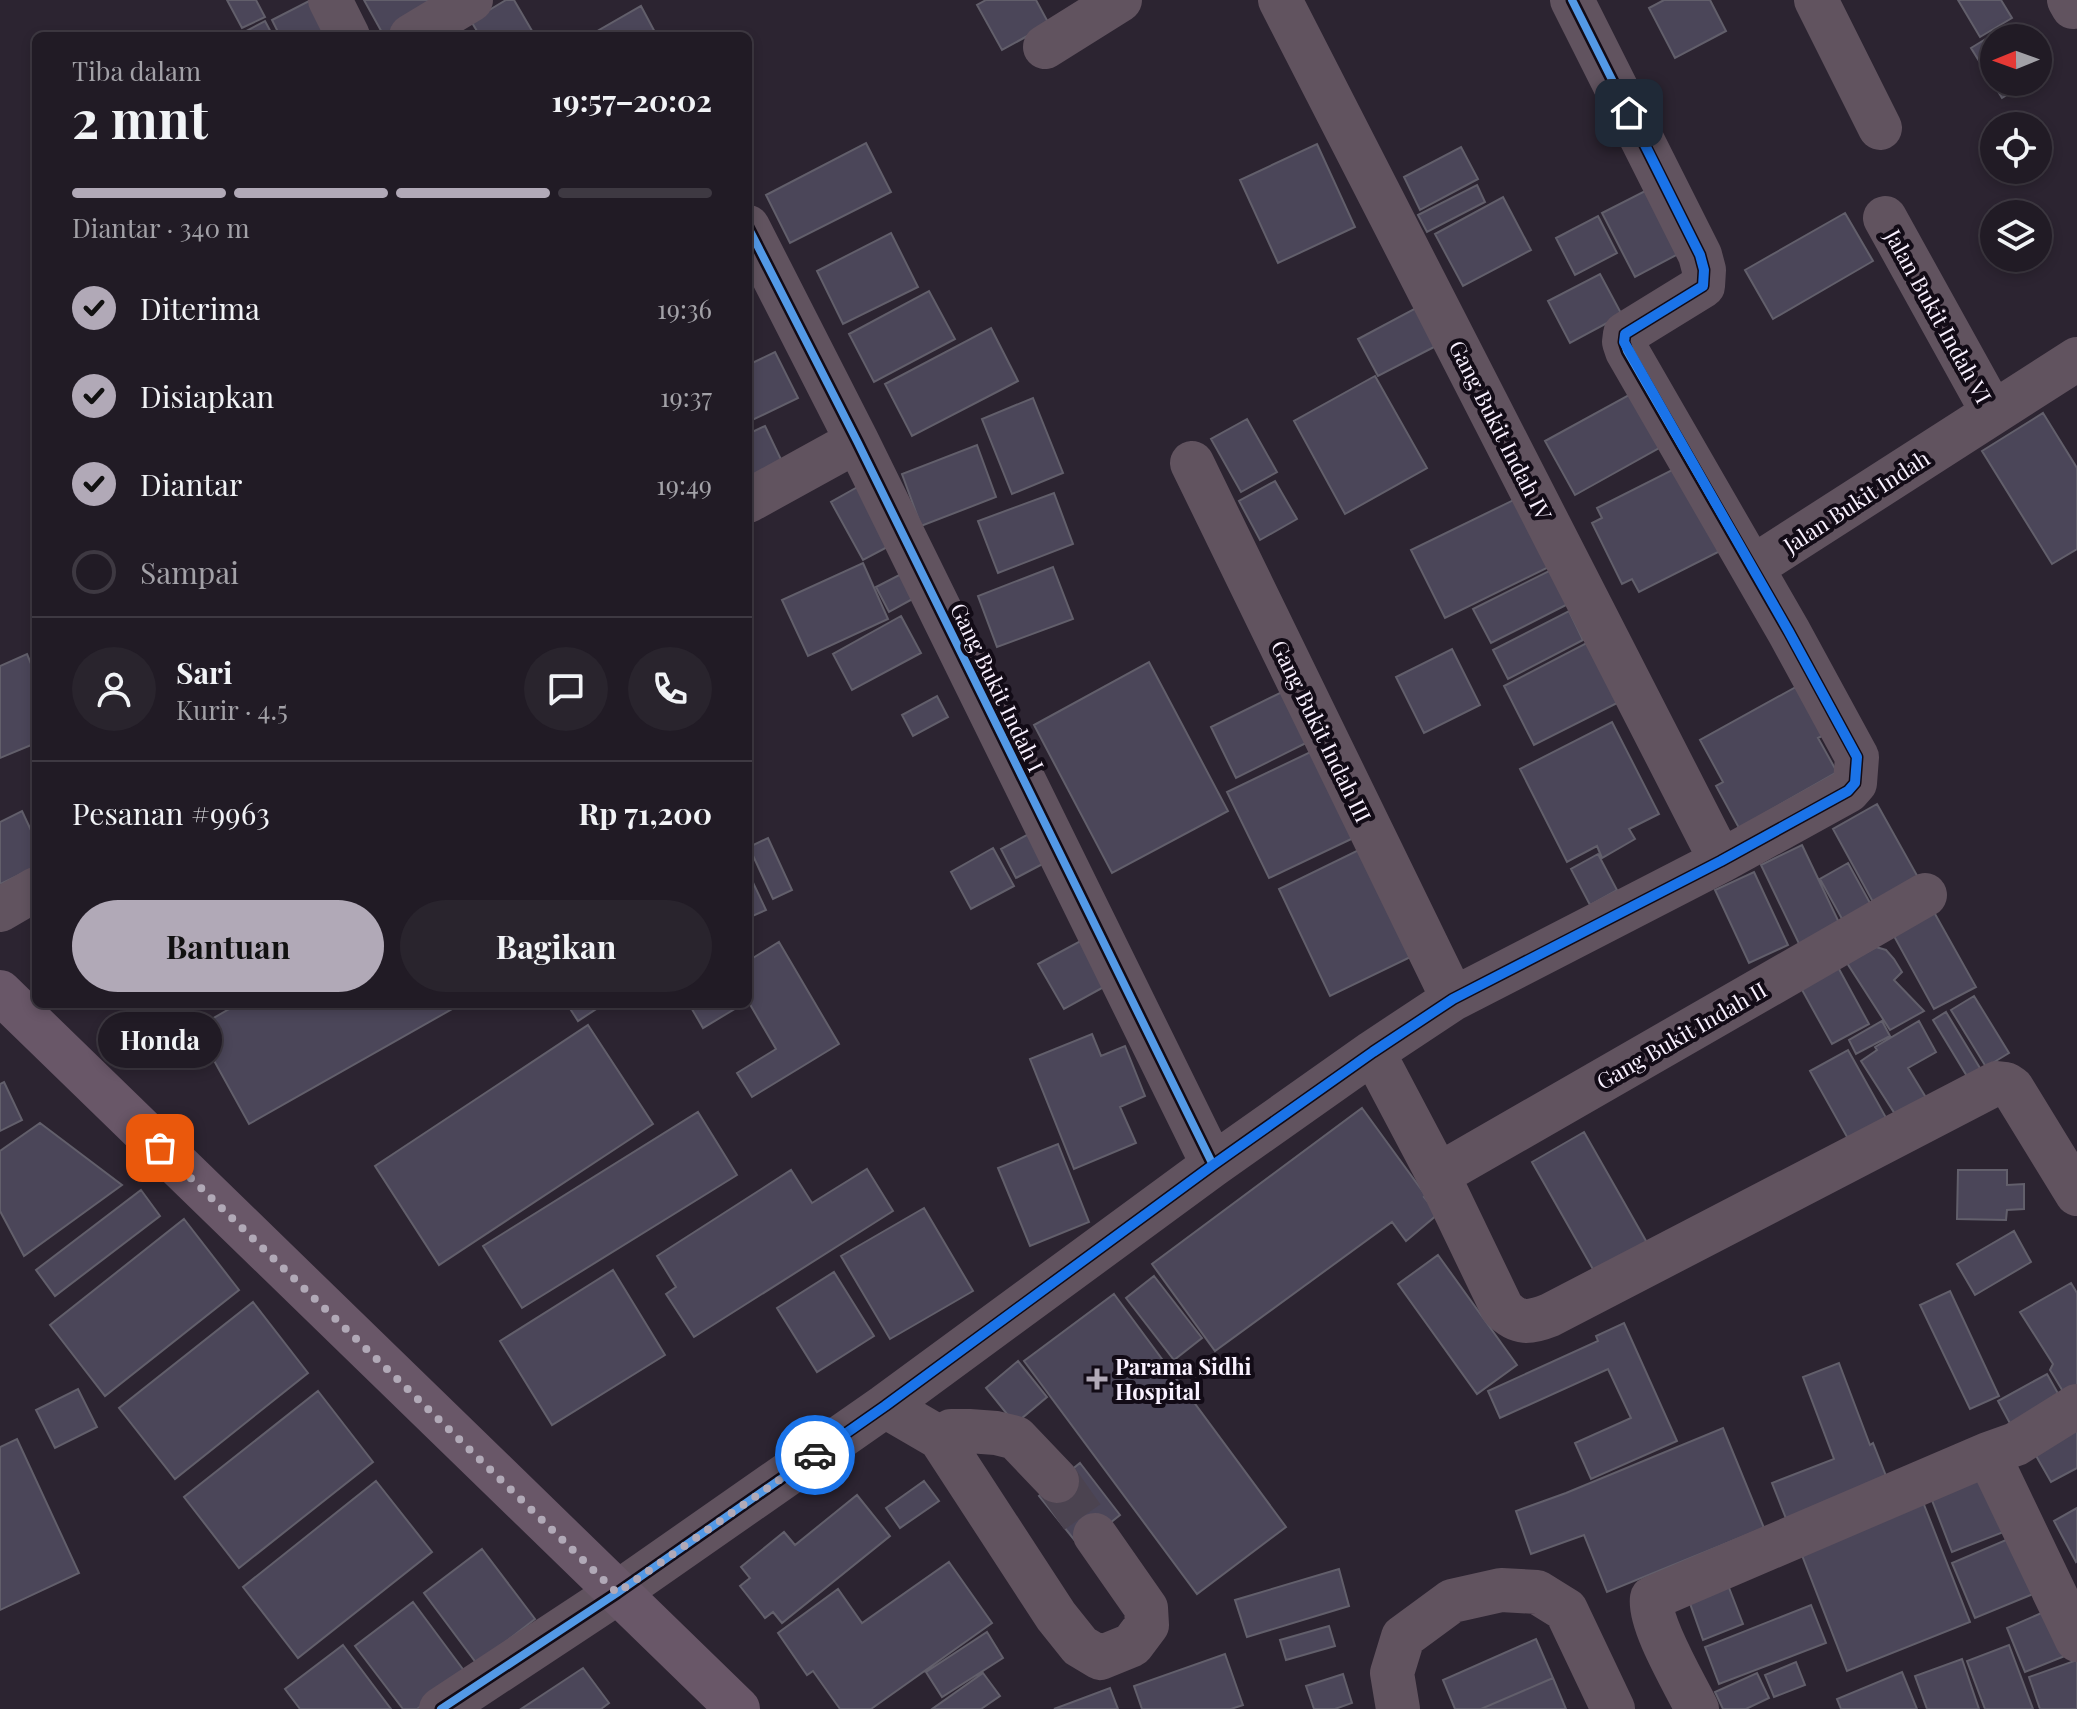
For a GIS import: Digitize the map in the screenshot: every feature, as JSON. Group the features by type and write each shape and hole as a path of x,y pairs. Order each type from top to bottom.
{"highway":[{"path":"0,992 738,1709"}],"street":[{"path":"330,0 346,32"},
{"path":"418,32 471,0"},
{"path":"1045,47 1120,0"},
{"name":"Gang Bukit Indah IV","path":"1280,0 1721,861"},
{"path":"441,1709 617,1593 885,1406 1213,1165 1453,999 1721,861 1848,791 1855,783 1857,757 1624,342 1625,334 1703,286 1704,270 1700,255 1572,0"},
{"path":"1816,0 1880,128"},
{"name":"Jalan Bukit Indah VI","path":"1885,218 1993,413"},
{"name":"Gang Bukit Indah I","path":"752,235 857,441 1213,1165"},
{"name":"Jalan Bukit Indah","path":"1753,567 2077,359"},
{"path":"752,499 857,441"},
{"name":"Gang Bukit Indah III","path":"1192,463 1453,999"},
{"path":"0,910 32,891"},
{"name":"Gang Bukit Indah II","path":"1438,1175 1925,895"},
{"path":"1373,1052 1438,1175 1502,1308 1510,1317 1524,1322 1550,1315 1997,1083 2012,1088 2077,1194"},
{"path":"885,1406 940,1438 1056,1616 1080,1646 1100,1658 1132,1645 1147,1625 1146,1608 1095,1535"},
{"path":"1697,1709 1658,1630 1652,1598 2016,1444 2077,1406"},
{"path":"940,1438 951,1431 996,1433 1016,1438 1057,1481"},
{"path":"1988,1454 2077,1640"},
{"path":"1398,1709 1392,1673 1403,1637 1452,1601 1501,1590 1537,1592 1566,1610 1613,1709"}],"building":[{"path":"227,0 256,0 265,17 242,28"},
{"path":"311,0 330,32 278,32 272,20"},
{"path":"364,0 455,0 398,32 382,32"},
{"path":"506,0 514,0 533,32 478,32 471,21"},
{"path":"986,0 1036,0 1049,24 1002,50 977,5"},
{"path":"1664,0 1710,0 1726,31 1675,58 1649,8"},
{"path":"1958,0 2001,0 2012,18 2002,24 1980,24 1980,37"},
{"path":"641,6 655,32 596,32"},
{"path":"265,21 271,32 244,32"},
{"path":"1980,42 1980,63 1971,48"},
{"path":"866,143 891,192 790,243 766,195"},
{"path":"1317,144 1355,227 1278,263 1240,180"},
{"path":"1461,147 1478,179 1420,210 1404,177"},
{"path":"1477,185 1485,202 1427,232 1418,215"},
{"path":"1647,190 1680,253 1635,277 1602,213"},
{"path":"1503,197 1531,250 1463,286 1435,234"},
{"path":"1845,213 1873,261 1773,319 1745,270"},
{"path":"1598,216 1617,253 1575,275 1556,238"},
{"path":"891,233 918,287 843,324 817,271"},
{"path":"1600,274 1622,315 1570,343 1548,301"},
{"path":"929,291 955,339 874,382 849,334"},
{"path":"1416,308 1436,346 1378,376 1358,339"},
{"path":"991,328 1018,381 912,436 885,384"},
{"path":"775,352 798,398 752,420 752,363"},
{"path":"1375,376 1427,468 1345,514 1294,421"},
{"path":"1638,390 1668,443 1575,495 1545,441"},
{"path":"1033,398 1063,473 1012,494 982,419"},
{"path":"2043,413 2077,468 2077,549 2052,564 1982,451"},
{"path":"1247,419 1277,472 1241,492 1211,439"},
{"path":"765,426 787,472 752,489 752,432"},
{"path":"977,445 996,497 921,526 902,474"},
{"path":"1682,465 1724,549 1639,592 1632,579 1622,584 1592,523 1602,518 1597,508"},
{"path":"1275,481 1297,519 1260,540 1239,501"},
{"path":"861,485 893,544 863,560 831,502"},
{"path":"1054,493 1073,544 998,573 978,521"},
{"path":"1526,494 1559,562 1445,618 1411,550"},
{"path":"863,563 888,619 808,656 782,600"},
{"path":"1053,567 1073,619 997,647 978,596"},
{"path":"1551,570 1568,604 1491,643 1473,609"},
{"path":"905,572 918,596 889,612 876,587"},
{"path":"1569,611 1583,640 1508,679 1493,650"},
{"path":"901,616 921,653 852,690 833,654"},
{"path":"1600,636 1631,696 1534,745 1504,686"},
{"path":"1452,649 1480,705 1424,733 1396,677"},
{"path":"27,654 32,666 32,745 0,758 0,666"},
{"path":"1149,662 1228,811 1112,873 1034,725"},
{"path":"1803,683 1830,732 1818,738 1837,772 1739,828 1716,786 1723,782 1700,740"},
{"path":"1282,692 1306,743 1236,778 1211,727"},
{"path":"937,696 948,717 913,736 902,715"},
{"path":"1612,722 1659,814 1629,829 1635,839 1602,858 1597,846 1567,862 1520,769"},
{"path":"1323,746 1364,833 1269,878 1227,792"},
{"path":"1877,804 1924,888 1879,913 1833,829"},
{"path":"22,811 32,832 32,869 0,884 0,822"},
{"path":"1036,830 1052,859 1016,878 1001,849"},
{"path":"768,838 792,890 773,899 752,854 752,846"},
{"path":"1375,842 1427,949 1330,996 1279,889"},
{"path":"1802,845 1844,933 1803,952 1761,865"},
{"path":"993,848 1014,886 971,909 951,872"},
{"path":"1598,854 1617,890 1590,905 1571,869"},
{"path":"1848,863 1875,912 1847,928 1820,879"},
{"path":"1754,872 1788,945 1749,963 1715,890"},
{"path":"752,880 766,910 752,916"},
{"path":"1930,905 1976,987 1934,1009 1889,927"},
{"path":"1086,938 1111,983 1064,1009 1038,964"},
{"path":"779,942 839,1044 752,1097 737,1073 776,1049 752,1008 752,959"},
{"path":"1876,947 1886,950 1894,959 1902,972 1894,980 1924,1011 1890,1030 1847,963"},
{"path":"1833,958 1869,1024 1832,1044 1796,979"},
{"path":"1974,996 2009,1053 1986,1067 1951,1010"},
{"path":"231,1008 454,1008 249,1124 196,1028"},
{"path":"570,1008 598,1008 578,1021"},
{"path":"691,1008 736,1008 703,1028"},
{"path":"1946,1012 1986,1078 1973,1086 1933,1020"},
{"path":"1882,1021 1890,1036 1856,1054 1849,1040"},
{"path":"1919,1021 1936,1052 1908,1068 1933,1109 1904,1128 1861,1061 1877,1050 1875,1047"},
{"path":"588,1025 653,1124 439,1265 375,1166"},
{"path":"1092,1034 1101,1056 1125,1046 1145,1096 1120,1107 1136,1143 1074,1169 1030,1059"},
{"path":"1848,1050 1889,1123 1851,1144 1810,1071"},
{"path":"4,1082 22,1120 0,1131 0,1084"},
{"path":"1362,1108 1438,1214 1406,1241 1392,1222 1215,1351 1152,1264"},
{"path":"698,1112 737,1175 522,1308 483,1246"},
{"path":"40,1123 122,1185 24,1256 0,1211 0,1151"},
{"path":"1584,1132 1650,1248 1598,1278 1532,1162"},
{"path":"1058,1144 1089,1222 1030,1246 998,1168"},
{"path":"867,1169 893,1211 694,1337 666,1294 676,1287 657,1256 791,1170 812,1203"},
{"path":"1958,1170 2007,1170 2007,1185 2024,1184 2024,1209 2007,1210 2006,1220 1957,1219"},
{"path":"141,1190 160,1216 55,1296 36,1270"},
{"path":"924,1208 973,1291 890,1339 841,1256"},
{"path":"184,1219 239,1290 105,1396 50,1325"},
{"path":"2014,1231 2031,1262 1975,1295 1957,1264"},
{"path":"1438,1255 1517,1365 1477,1394 1398,1284"},
{"path":"613,1270 665,1355 552,1425 500,1341"},
{"path":"834,1272 874,1336 817,1372 777,1308"},
{"path":"1154,1276 1202,1338 1174,1360 1126,1298"},
{"path":"2071,1283 2077,1293 2077,1399 2070,1403 2050,1370 2053,1364 2020,1312"},
{"path":"1950,1291 1999,1396 1970,1409 1920,1305"},
{"path":"1114,1294 1286,1527 1197,1594 1024,1361"},
{"path":"253,1302 308,1373 175,1479 119,1408"},
{"path":"1624,1323 1677,1441 1591,1479 1575,1443 1631,1418 1608,1369 1500,1418 1488,1391 1598,1341 1596,1336"},
{"path":"1018,1361 1047,1397 1015,1424 986,1388"},
{"path":"1839,1363 1870,1445 1873,1443 1888,1481 1787,1521 1772,1483 1834,1459 1803,1377"},
{"path":"2047,1374 2064,1404 2014,1431 1998,1401"},
{"path":"78,1389 97,1427 55,1448 36,1410"},
{"path":"318,1391 373,1462 239,1568 184,1497"},
{"path":"2077,1422 2077,1468 2051,1482 2031,1447"},
{"path":"1723,1428 1764,1528 1607,1592 1584,1535 1531,1554 1516,1511"},
{"path":"17,1439 79,1573 0,1610 0,1447"},
{"path":"1080,1463 1120,1515 1080,1547 1039,1496"},
{"path":"1991,1466 2014,1528 1952,1552 1928,1490"},
{"path":"376,1481 432,1552 298,1658 243,1587"},
{"path":"924,1481 939,1501 900,1528 886,1508"},
{"path":"857,1495 890,1536 782,1623 773,1612 765,1618 740,1586 750,1578 741,1567 784,1532 795,1545"},
{"path":"1921,1497 1970,1622 1847,1671 1798,1545"},
{"path":"2077,1508 2077,1561 2076,1562 2054,1521"},
{"path":"2020,1534 2043,1590 1975,1618 1952,1563"},
{"path":"482,1549 535,1619 477,1664 424,1593"},
{"path":"949,1562 992,1623 871,1709 840,1709 813,1671 807,1675 778,1633 838,1589 862,1623"},
{"path":"1339,1569 1349,1606 1247,1637 1235,1600"},
{"path":"1726,1580 1743,1624 1703,1640 1687,1595"},
{"path":"413,1602 465,1672 417,1709 403,1709 355,1646"},
{"path":"1811,1605 1826,1643 1719,1684 1705,1647"},
{"path":"2046,1611 2065,1656 2025,1672 2007,1628"},
{"path":"1329,1626 1335,1646 1286,1660 1280,1640"},
{"path":"987,1632 1003,1658 942,1697 926,1672"},
{"path":"1536,1639 1553,1678 1481,1709 1455,1709 1443,1680"},
{"path":"343,1645 391,1709 300,1709 285,1689"},
{"path":"2009,1645 2033,1709 1985,1709 1967,1661"},
{"path":"1225,1654 1243,1705 1231,1709 1142,1709 1134,1686"},
{"path":"1962,1659 1979,1709 1927,1709 1915,1676"},
{"path":"2077,1660 2077,1709 2040,1709 2029,1677"},
{"path":"1796,1662 1805,1685 1774,1697 1765,1675"},
{"path":"583,1668 609,1703 601,1709 521,1709"},
{"path":"1902,1672 1917,1709 1841,1709 1837,1699"},
{"path":"983,1673 1000,1696 981,1709 932,1709"},
{"path":"1757,1673 1769,1698 1746,1709 1723,1709 1715,1692"},
{"path":"1343,1674 1352,1703 1335,1709 1314,1709 1306,1686"},
{"path":"1553,1678 1566,1709 1481,1709"},
{"path":"1110,1688 1118,1709 1054,1709"}],"tunnel":[{"path":"1057,1481 1095,1535"}],"cycle path":[{"path":"441,1709 617,1593 885,1406 1213,1165 1453,999 1721,861 1848,791 1855,783 1857,757 1789,632 1627,351 1625,334 1703,286 1704,270 1700,255 1572,0"},
{"path":"752,235 857,441 1213,1165"}],"way so far":[{"path":"160,1148 617,1593 815,1455"}],"place":[{"name":"Honda","path":"160,1148"},
{"name":"Parama Sidhi Hospital","path":"1097,1379"}],"route":[{"path":"815,1455 1213,1165 1453,999 1721,861 1848,791 1855,783 1857,757 1789,632 1627,351 1625,334 1703,286 1704,270 1700,255 1629,113"}]}
